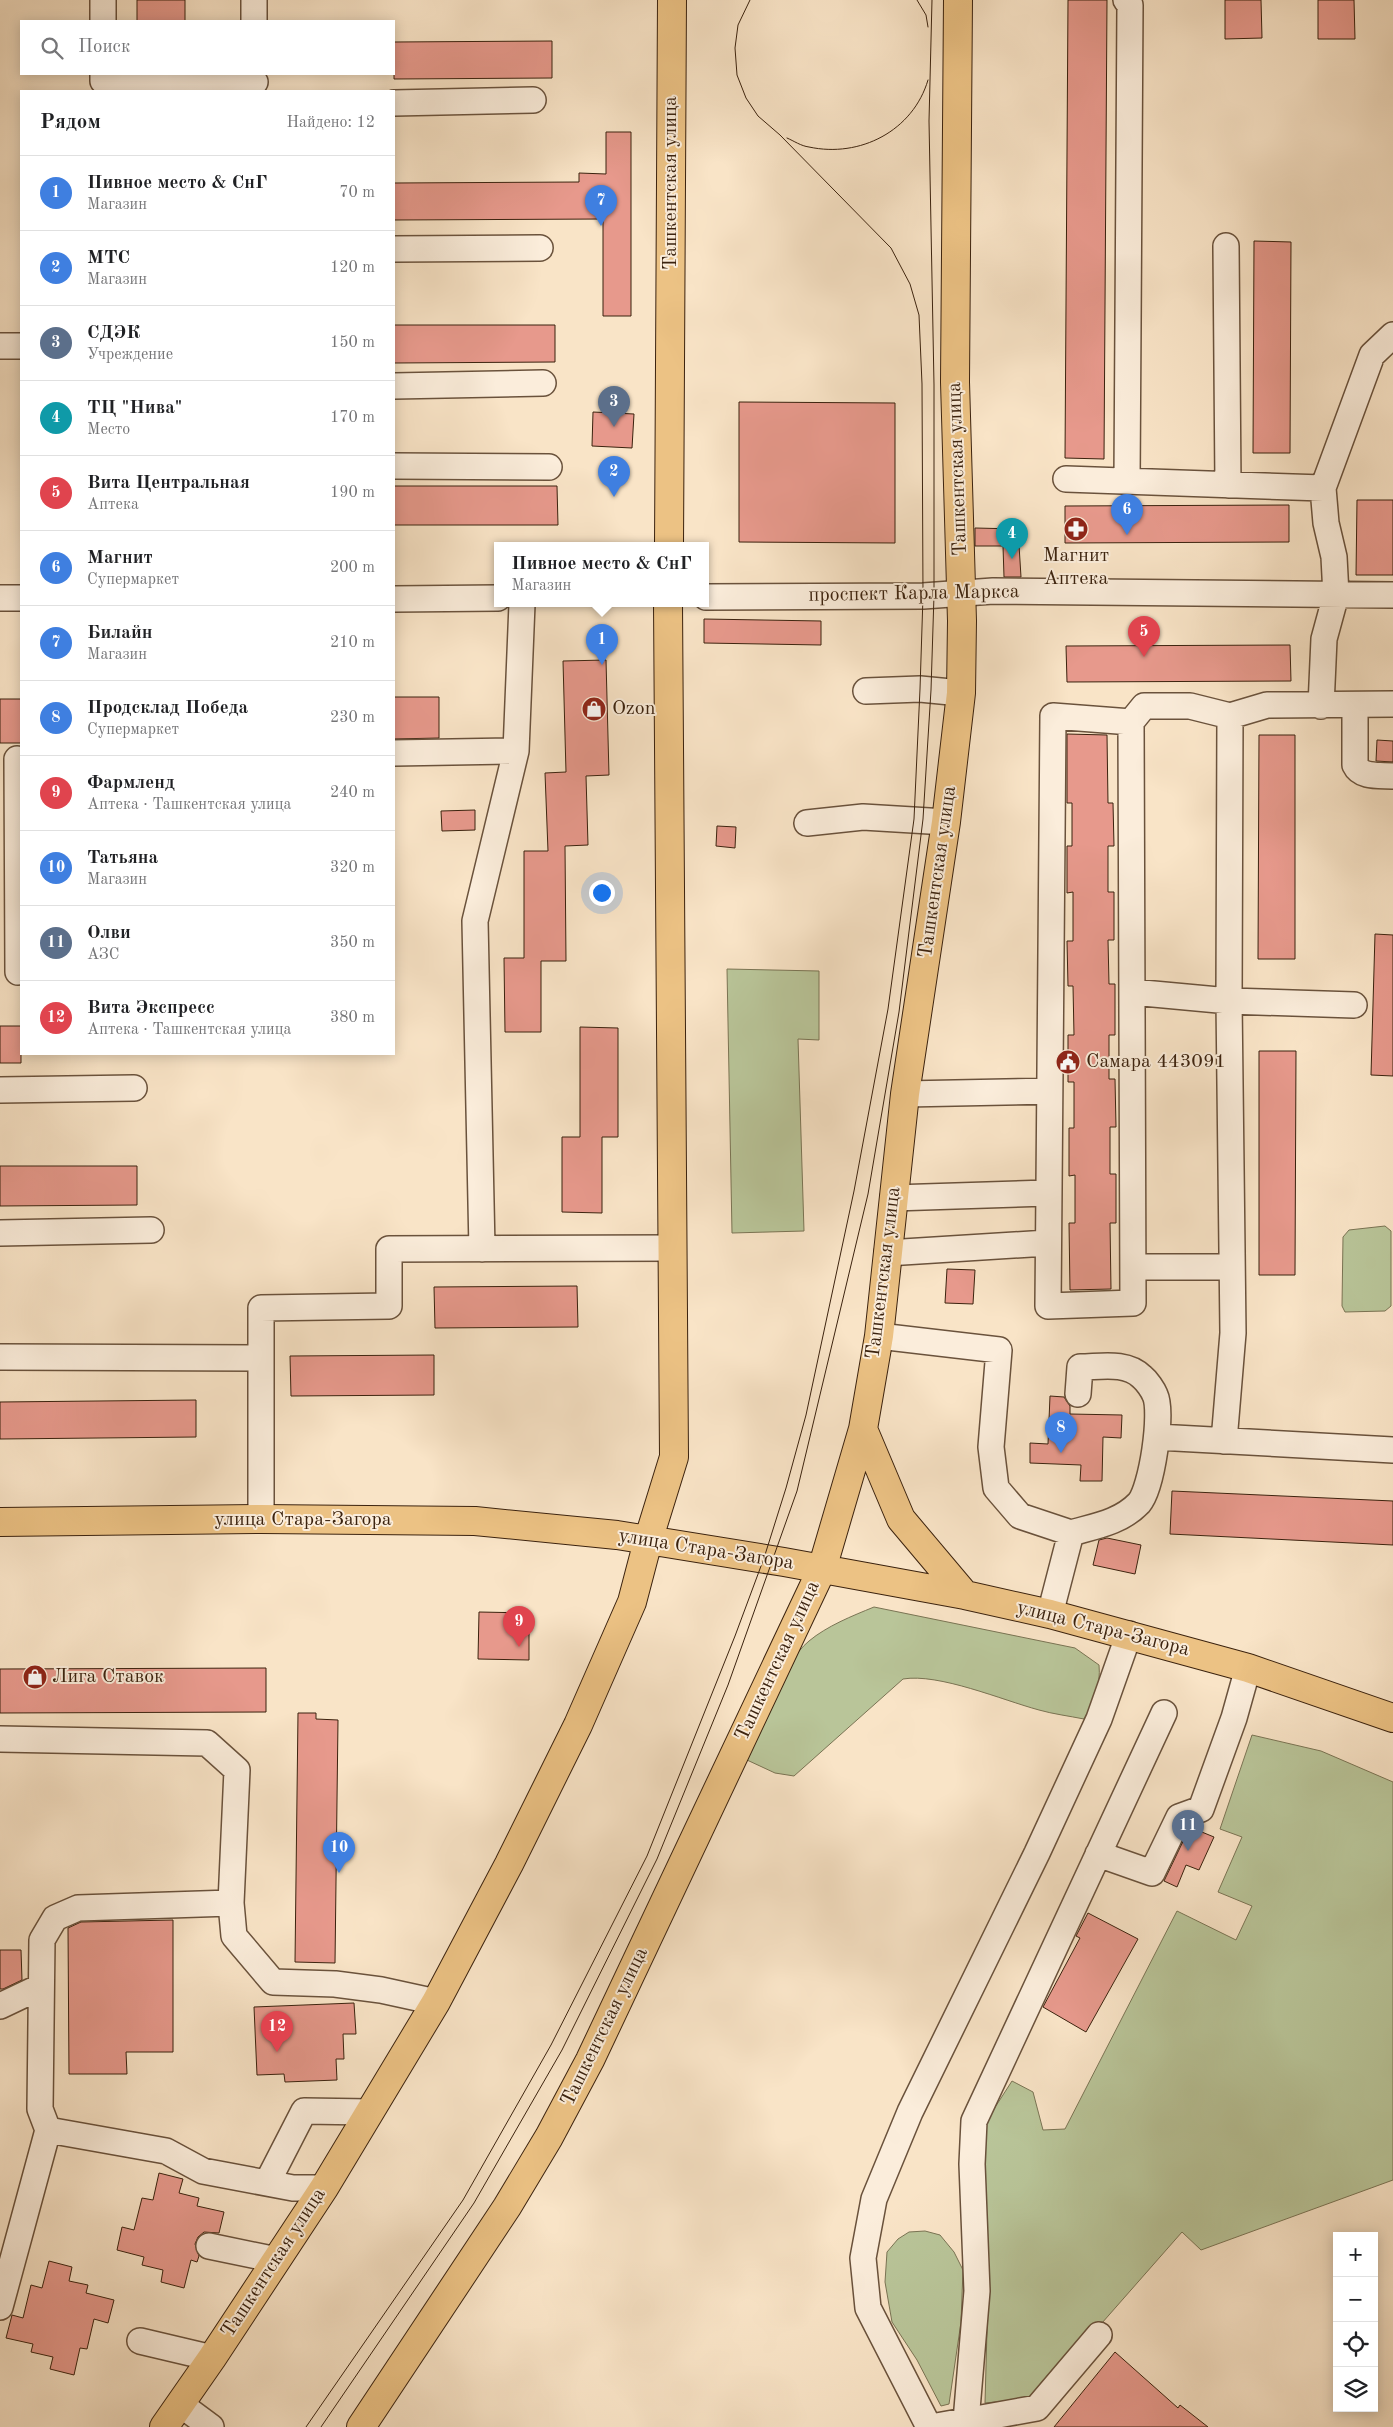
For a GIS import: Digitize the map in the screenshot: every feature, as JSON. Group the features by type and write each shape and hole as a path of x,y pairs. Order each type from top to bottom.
{"main road":[{"name":"Ташкентская улица","path":"669,542 672,0"},
{"name":"Ташкентская улица","path":"361,2427 507,2207 550,2137 599,2043 822,1569 863,1429 879,1336 906,1094 946,822 961,693 961,593 955,382 958,0"},
{"name":"Ташкентская улица","path":"164,2427 212,2358 324,2188 436,2002 509,1864 578,1725 632,1602 648,1541 674,1457 668,607"},
{"path":"863,1429 901,1519 965,1595"},
{"name":"улица Стара-Загора","path":"0,1522 261,1519 474,1521 617,1535 965,1595 1050,1614 1248,1668 1393,1718"}],"street":[{"path":"103,0 103,20"},
{"path":"254,0 254,20"},
{"path":"1126,0 1130,5 1128,481"},
{"path":"103,75 103,81 255,82"},
{"path":"395,103 533,100"},
{"path":"1226,246 1228,485"},
{"path":"395,249 540,248"},
{"path":"1321,706 1324,639 1336,595 1334,557 1326,523 1322,488 1372,355 1393,335"},
{"path":"0,346 20,346"},
{"path":"395,386 543,383"},
{"path":"395,466 549,467"},
{"path":"1066,479 1322,488"},
{"name":"проспект Карла Маркса","path":"709,597 923,596 993,591 1393,595"},
{"path":"0,598 20,598"},
{"path":"395,599 494,598"},
{"path":"482,1249 475,921 516,752 522,607"},
{"path":"866,691 920,689 961,693"},
{"path":"1131,722 1053,716 1047,1193 1048,1306 1133,1303 1131,722 1144,706 1190,706 1230,716 1267,705 1393,704"},
{"path":"1355,705 1355,765 1362,774 1393,776"},
{"path":"1224,1440 1234,1333 1229,1001 1230,716"},
{"path":"395,753 516,752"},
{"path":"13,759 18,972"},
{"path":"806,823 863,817 946,822"},
{"path":"1132,992 1229,1001 1354,1005"},
{"path":"0,1090 134,1088"},
{"path":"906,1094 1049,1092"},
{"path":"893,1198 1047,1193"},
{"path":"0,1233 151,1230"},
{"path":"887,1253 1047,1244"},
{"path":"261,1519 261,1308 389,1306 389,1249 673,1248"},
{"path":"1134,1267 1232,1267"},
{"path":"879,1336 998,1350 992,1447 996,1488 1020,1516 1071,1533 1119,1519 1140,1501 1152,1474 1157,1437 1156,1396 1142,1376 1125,1366 1080,1367 1078,1394"},
{"path":"0,1357 261,1358"},
{"path":"1157,1437 1393,1450"},
{"path":"1050,1614 1071,1533"},
{"path":"1099,2335 1037,2408 930,2427 868,2308 863,2258 874,2199 910,2112 1037,1853 1099,1718 1129,1634"},
{"path":"1098,1854 1152,1873 1179,1817 1201,1809 1234,1718 1248,1668"},
{"path":"966,2421 977,2291 972,2164 974,2120 1164,1712"},
{"path":"0,1739 206,1743 237,1770 231,1903 234,1936 274,1982 335,1984 381,1990 436,2002"},
{"path":"0,2307 48,2130 40,2110 40,1987 42,1940 54,1918 78,1908 231,1903"},
{"path":"0,2006 40,1987"},
{"path":"266,2183 304,2111 370,2112"},
{"path":"48,2130 166,2151 203,2171 293,2188 324,2188"},
{"path":"209,2246 277,2260"},
{"path":"140,2341 212,2358"},
{"path":"180,2404 211,2427"}],"green space":[{"path":"727,969 819,971 819,1040 798,1039 804,1231 732,1233"},
{"path":"1385,1226 1391,1231 1391,1306 1385,1311 1345,1312 1342,1306 1343,1237 1349,1230"},
{"path":"874,1607 1075,1648 1099,1665 1098,1686 1091,1706 1084,1719 1039,1710 971,1689 934,1680 903,1679 794,1776 775,1773 747,1760 781,1680 799,1651 809,1641 824,1631"},
{"path":"1252,1735 1321,1751 1393,1782 1393,2180 1201,2250 1182,2232 1036,2398 985,2403 988,2294 981,2129 1012,2081 1033,2092 1043,2130 1065,2129 1177,1911 1236,1940 1252,1906 1218,1892 1242,1837 1220,1829"},
{"path":"925,2231 940,2235 954,2252 963,2270 961,2322 949,2404 941,2406 917,2360 892,2322 885,2282 887,2252 898,2239 909,2232"}],"building":[{"path":"137,0 185,0 185,20 137,20"},
{"path":"1068,0 1107,0 1104,459 1065,458"},
{"path":"1225,0 1261,0 1262,38 1225,39"},
{"path":"1318,0 1354,0 1355,39 1318,39"},
{"path":"552,41 552,78 394,79 395,42"},
{"path":"606,132 631,132 631,316 603,316 603,219 395,220 395,183 579,182 579,173 606,174"},
{"path":"1254,241 1291,242 1290,453 1253,453"},
{"path":"395,325 555,325 555,362 395,363"},
{"path":"739,402 895,403 895,543 739,542"},
{"path":"593,412 634,414 632,448 592,446"},
{"path":"395,486 557,486 558,525 395,525"},
{"path":"1357,500 1393,500 1393,575 1356,575"},
{"path":"1289,505 1289,542 1065,543 1065,506"},
{"path":"975,528 1018,529 1021,577 1004,577 1003,546 975,546"},
{"path":"704,619 821,621 821,645 704,643"},
{"path":"1290,645 1291,681 1067,682 1066,646"},
{"path":"606,660 609,775 586,776 588,845 565,846 566,961 541,961 541,1032 505,1032 504,958 524,958 524,851 548,851 545,773 566,772 563,661"},
{"path":"395,697 439,697 439,738 395,739"},
{"path":"0,699 20,699 20,743 0,743"},
{"path":"1067,734 1107,735 1108,803 1113,803 1114,846 1108,846 1108,892 1114,892 1114,940 1108,940 1109,984 1115,984 1115,1035 1109,1035 1109,1079 1115,1079 1116,1127 1110,1127 1110,1174 1116,1174 1116,1223 1110,1223 1111,1289 1070,1290 1069,1223 1075,1223 1075,1175 1069,1176 1069,1128 1074,1128 1074,1082 1068,1082 1068,1035 1074,1035 1073,986 1068,986 1067,941 1073,941 1073,892 1067,893 1067,846 1072,846 1072,803 1067,803"},
{"path":"1259,735 1295,735 1295,959 1258,959"},
{"path":"1377,740 1393,741 1393,762 1376,761"},
{"path":"475,810 475,830 442,831 441,811"},
{"path":"717,826 736,827 735,848 716,846"},
{"path":"1375,934 1393,935 1393,1076 1371,1075"},
{"path":"0,1026 20,1026 21,1063 0,1063"},
{"path":"580,1027 618,1028 618,1137 602,1137 602,1213 562,1212 562,1137 580,1137"},
{"path":"1259,1051 1296,1051 1295,1275 1259,1275"},
{"path":"0,1166 137,1166 137,1205 0,1206"},
{"path":"947,1269 975,1270 973,1304 945,1303"},
{"path":"577,1286 578,1327 435,1328 434,1287"},
{"path":"434,1355 434,1395 291,1396 290,1356"},
{"path":"1050,1396 1064,1397 1070,1406 1070,1414 1122,1415 1121,1438 1103,1437 1102,1481 1080,1481 1081,1465 1030,1463 1030,1443 1048,1444"},
{"path":"196,1400 196,1437 0,1439 0,1402"},
{"path":"1172,1491 1393,1501 1393,1545 1170,1534"},
{"path":"1107,1538 1141,1545 1135,1574 1093,1565 1099,1540"},
{"path":"479,1612 529,1613 529,1660 478,1659"},
{"path":"266,1668 266,1712 0,1713 0,1669"},
{"path":"298,1713 316,1713 316,1719 338,1720 335,1963 295,1962"},
{"path":"1192,1828 1214,1837 1199,1870 1186,1865 1177,1887 1164,1881 1189,1829"},
{"path":"1088,1913 1138,1939 1086,2032 1043,2007 1080,1938 1076,1936"},
{"path":"173,1920 173,2052 126,2052 127,2074 69,2074 68,1928 81,1922"},
{"path":"0,1950 21,1950 22,1980 3,1989 0,1989"},
{"path":"354,2003 356,2034 343,2034 344,2059 336,2059 337,2080 285,2082 284,2074 257,2075 254,2007"},
{"path":"159,2173 183,2179 179,2193 199,2198 197,2206 224,2212 219,2233 204,2232 198,2237 195,2244 199,2256 197,2262 191,2260 184,2288 161,2282 163,2270 142,2265 144,2257 117,2250 122,2227 134,2230 142,2198 153,2200"},
{"path":"49,2261 72,2267 69,2281 88,2285 86,2293 114,2300 108,2323 94,2319 87,2349 80,2348 74,2375 50,2369 53,2357 31,2352 33,2344 6,2338 12,2315 23,2318 31,2285 42,2288"},
{"path":"1115,2352 1178,2408 1180,2405 1208,2427 1054,2427"}],"tram line":[{"path":"306,2427 463,2200 551,2045 647,1856 735,1636 764,1558 786,1488 806,1415 854,1191 888,1009 914,819 920,689 923,596 922,384 919,315 910,284 891,248 780,135 758,116 746,98 737,75 735,48 738,25 750,0"},
{"path":"917,0 926,15 928,27"},
{"path":"321,2427 474,2203 562,2050 657,1859 728,1685 797,1491 868,1194 899,1012 923,819 931,690 934,595 934,385 929,121 932,0"},
{"path":"787,138 800,145 828,149 847,148 865,144 882,137 897,127 910,114 921,98 928,80"}],"place":[{"name":"Билайн","path":"601,226"},
{"name":"СДЭК","path":"614,427"},
{"name":"МТС","path":"614,497"},
{"name":"Магнит Аптека","path":"1076,529"},
{"name":"Магнит","path":"1127,535"},
{"name":"ТЦ \"Нива\"","path":"1012,559"},
{"name":"Вита Центральная","path":"1144,657"},
{"name":"Пивное место & СнГ","path":"602,665"},
{"name":"Ozon","path":"594,709"},
{"name":"Самара 443091","path":"1068,1062"},
{"name":"Продсклад Победа","path":"1061,1453"},
{"name":"Фармленд","path":"519,1647"},
{"name":"Лига Ставок","path":"35,1677"},
{"name":"Олви","path":"1188,1851"},
{"name":"Татьяна","path":"339,1873"},
{"name":"Вита Экспресс","path":"277,2052"}]}
